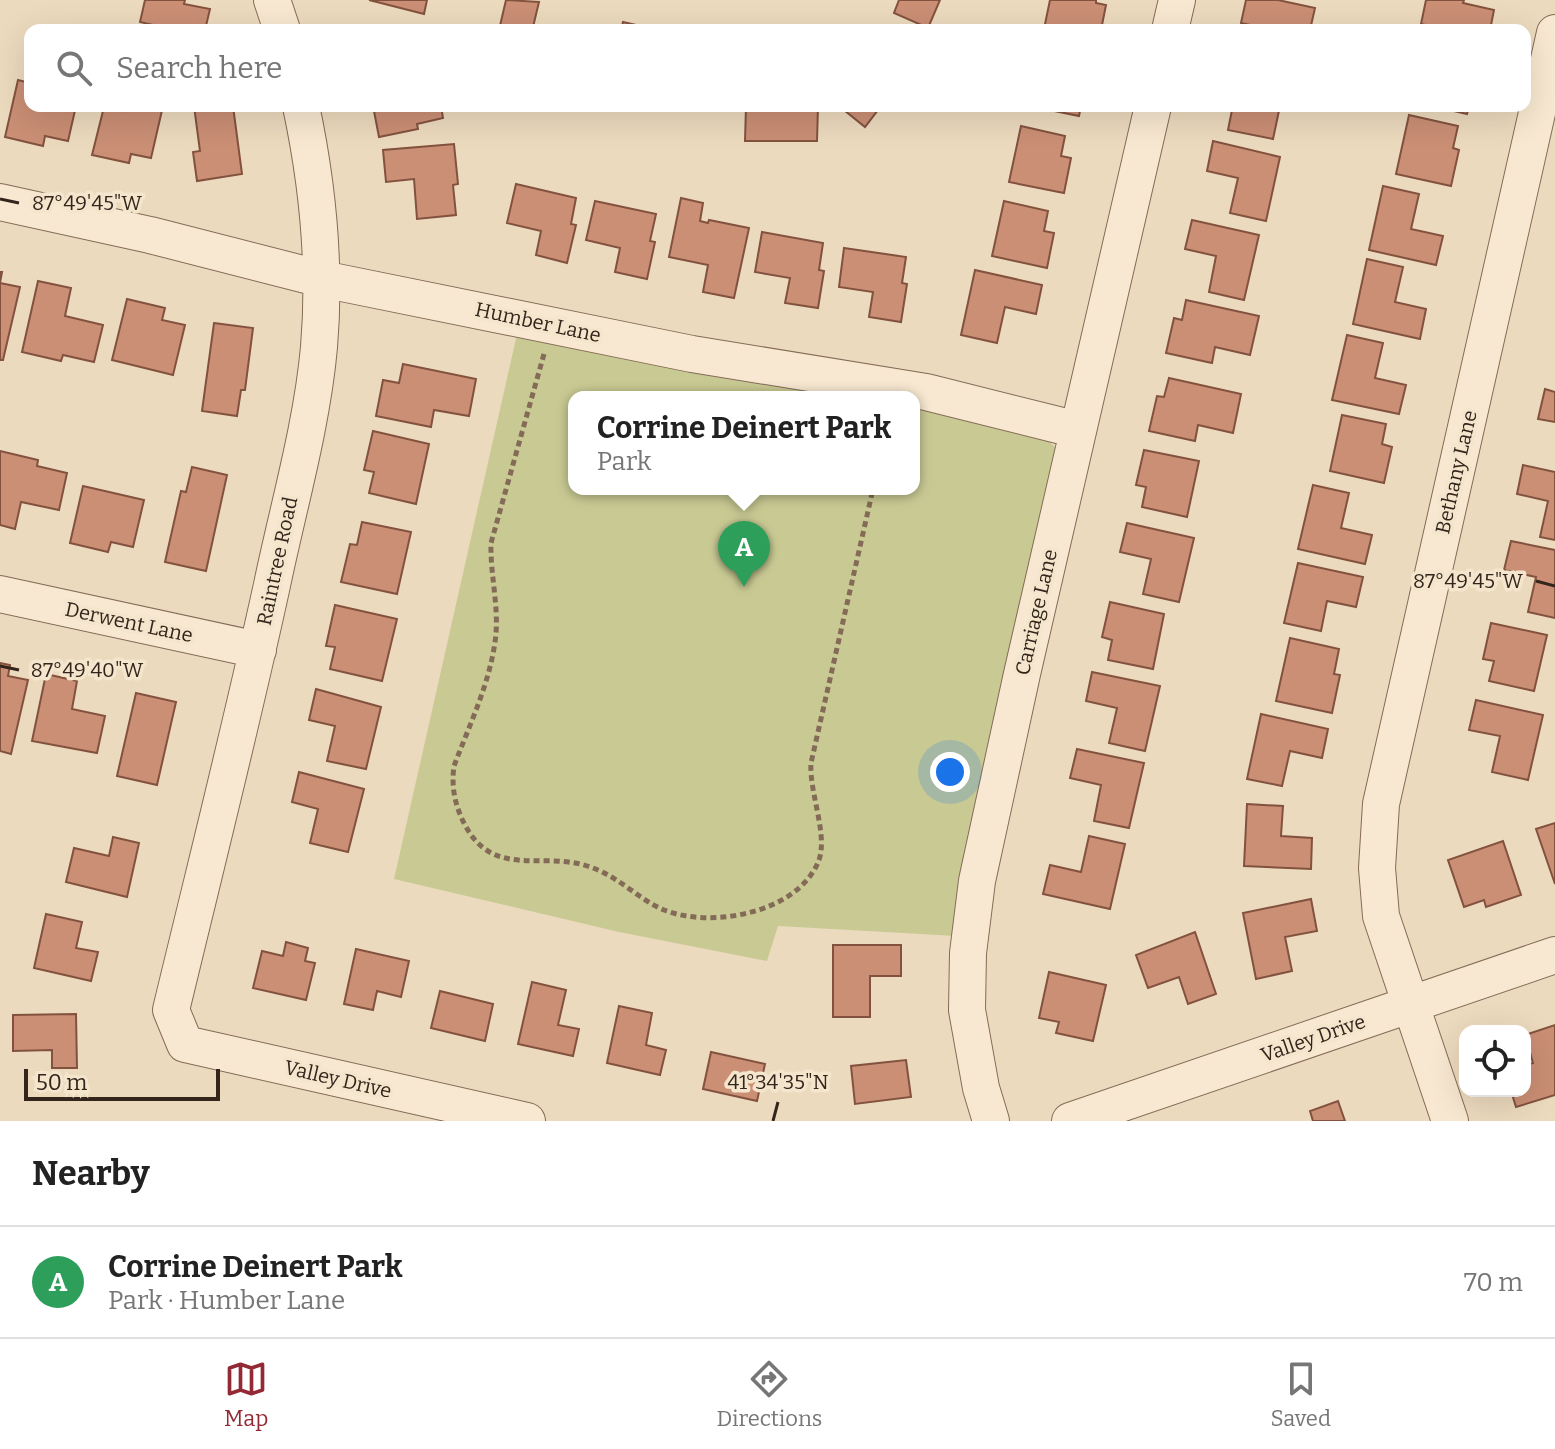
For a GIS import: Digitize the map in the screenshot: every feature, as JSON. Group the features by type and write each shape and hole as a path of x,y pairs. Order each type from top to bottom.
{"street":[{"path":"272,0 280,24"},
{"path":"1171,24 1177,0"},
{"name":"Bethany Lane","path":"1450,1121 1381,916 1377,868 1381,804 1555,33"},
{"name":"Raintree Road","path":"171,1010 258,650 309,409 318,350 322,279 320,221 314,166 302,112"},
{"name":"Carriage Lane","path":"991,1121 981,1088 967,1010 968,953 973,912 1022,674 1152,112"},
{"name":"Humber Lane","path":"0,202 150,235 322,279 692,354 920,391"},
{"name":"Humber Lane","path":"920,391 1078,430"},
{"name":"Derwent Lane","path":"0,594 258,650"},
{"name":"Valley Drive","path":"1070,1121 1555,955"},
{"name":"Valley Drive","path":"171,1010 185,1044 527,1121"}],"path":[{"path":"550,324 543,361 491,543 497,616 495,642 452,780 459,813 482,848 493,856 510,860 581,864 609,875 662,909 684,916 743,914 788,897 811,875 819,859 821,847 810,777 811,763 872,495"}],"green space":[{"path":"517,334 687,371 809,391 568,391 568,495 920,495 920,410 1044,437 1055,447 1057,455 956,936 778,926 767,961 619,932 394,879"}],"building":[{"path":"145,0 185,0 184,4 210,9 206,24 140,22"},
{"path":"369,0 427,0 424,14"},
{"path":"506,0 539,2 534,24 500,24"},
{"path":"899,0 940,0 930,24 919,24 894,13"},
{"path":"1050,0 1096,0 1096,3 1106,5 1102,24 1045,24"},
{"path":"1246,0 1278,0 1315,8 1311,24 1241,23"},
{"path":"1426,0 1464,0 1463,3 1494,10 1491,24 1421,24"},
{"path":"18,80 24,82 24,112 75,112 68,141 45,136 43,146 5,137"},
{"path":"103,112 162,112 151,158 131,154 129,163 92,155"},
{"path":"195,112 234,112 242,174 197,181 193,152 200,151"},
{"path":"374,112 442,112 443,118 417,124 418,129 379,137"},
{"path":"746,112 818,112 817,141 745,141"},
{"path":"846,112 876,112 865,127"},
{"path":"1059,112 1080,112 1079,116"},
{"path":"1232,112 1279,112 1273,139 1228,130"},
{"path":"1409,115 1458,126 1453,148 1459,150 1451,186 1396,174"},
{"path":"1021,126 1065,136 1061,156 1071,158 1064,193 1009,182"},
{"path":"1213,141 1280,157 1266,221 1230,213 1238,178 1207,171"},
{"path":"454,144 458,184 453,185 456,215 417,219 414,179 386,182 383,150"},
{"path":"516,184 576,198 571,224 576,225 567,263 536,255 541,231 507,223"},
{"path":"1383,186 1419,194 1411,229 1443,236 1436,265 1369,250"},
{"path":"681,198 703,203 700,221 749,228 734,298 703,292 708,265 669,257"},
{"path":"595,201 656,214 650,241 655,242 647,279 615,272 620,248 586,240"},
{"path":"1004,201 1048,211 1044,231 1054,233 1047,268 992,256"},
{"path":"1192,220 1259,235 1244,300 1209,292 1216,256 1185,249"},
{"path":"762,232 823,243 819,270 824,271 818,308 785,303 790,278 755,272"},
{"path":"844,248 906,257 902,283 907,284 901,322 869,317 873,292 839,287"},
{"path":"1367,259 1403,267 1395,302 1426,309 1420,339 1353,324"},
{"path":"975,270 1042,285 1036,314 1005,307 997,343 961,335"},
{"path":"38,281 71,288 65,316 103,325 94,362 63,355 61,361 22,352"},
{"path":"0,283 20,287 3,360 0,360"},
{"path":"127,299 165,308 162,320 185,325 173,375 112,360"},
{"path":"1186,300 1259,316 1250,355 1215,347 1212,363 1166,353 1174,318 1182,320"},
{"path":"214,323 253,328 245,390 241,390 237,416 202,411"},
{"path":"1347,335 1383,343 1375,378 1406,385 1399,414 1332,400"},
{"path":"403,364 476,379 469,416 434,410 431,427 376,416 383,380 399,383"},
{"path":"1169,378 1241,394 1233,433 1198,425 1195,441 1149,431 1157,396 1164,397"},
{"path":"1545,389 1555,392 1555,422 1538,419"},
{"path":"1342,415 1386,424 1382,444 1392,447 1384,483 1330,471"},
{"path":"373,431 429,444 416,504 369,493 374,472 364,470"},
{"path":"1144,450 1199,461 1187,517 1142,507 1146,487 1136,485"},
{"path":"0,451 38,460 37,466 67,473 59,510 21,502 15,529 0,525"},
{"path":"1523,465 1555,472 1555,540 1540,537 1548,501 1517,494"},
{"path":"192,467 227,475 206,571 165,562 181,491 186,492"},
{"path":"1313,485 1349,493 1341,528 1372,535 1365,564 1298,549"},
{"path":"83,486 144,500 133,547 111,542 108,552 70,543"},
{"path":"362,522 411,532 397,594 341,582 350,544 357,545"},
{"path":"1127,523 1194,538 1179,602 1143,594 1151,559 1120,552"},
{"path":"1511,541 1555,550 1555,618 1528,612 1536,577 1504,570"},
{"path":"1298,563 1363,577 1356,607 1327,601 1321,631 1284,623"},
{"path":"1110,602 1164,614 1153,669 1108,660 1112,640 1102,637"},
{"path":"335,605 397,619 382,681 330,669 335,647 326,646"},
{"path":"1491,623 1547,635 1534,691 1489,681 1494,661 1483,659"},
{"path":"1290,638 1339,649 1334,674 1340,675 1332,713 1276,701"},
{"path":"0,663 10,665 8,676 28,680 11,754 0,751"},
{"path":"1092,672 1160,686 1145,751 1109,743 1117,708 1086,701"},
{"path":"46,674 77,681 72,709 105,716 97,753 32,741"},
{"path":"316,689 381,707 366,769 327,761 335,726 309,720"},
{"path":"136,693 176,702 157,785 117,776"},
{"path":"1476,700 1543,715 1528,780 1492,772 1500,736 1469,730"},
{"path":"1261,714 1328,729 1322,758 1290,751 1282,786 1247,779"},
{"path":"1077,749 1144,763 1129,828 1094,821 1101,785 1070,778"},
{"path":"299,772 364,789 348,852 310,843 318,809 292,802"},
{"path":"1247,804 1283,806 1281,836 1312,838 1311,869 1244,866"},
{"path":"1555,823 1555,884 1536,829"},
{"path":"1089,836 1125,844 1110,909 1043,894 1050,865 1081,872"},
{"path":"113,837 139,843 127,897 66,882 74,848 109,856"},
{"path":"1503,841 1521,895 1486,907 1484,900 1464,907 1448,860"},
{"path":"1311,899 1317,931 1285,937 1292,971 1256,979 1243,913"},
{"path":"46,914 82,922 76,948 98,952 91,981 34,968"},
{"path":"1195,932 1216,994 1188,1004 1179,977 1148,988 1136,955"},
{"path":"286,942 308,948 305,961 315,963 306,1000 253,988 262,951 283,956"},
{"path":"833,945 901,945 901,976 870,976 870,1017 833,1017"},
{"path":"356,949 409,961 401,997 377,991 373,1010 344,1004"},
{"path":"1049,972 1106,985 1093,1041 1056,1033 1059,1022 1039,1018"},
{"path":"532,982 566,990 558,1025 579,1029 573,1056 518,1044"},
{"path":"440,991 493,1004 485,1041 431,1028"},
{"path":"619,1006 652,1013 646,1045 666,1050 660,1075 607,1063"},
{"path":"76,1014 77,1068 52,1068 52,1050 13,1051 13,1015"},
{"path":"1555,1025 1555,1095 1516,1107 1513,1097 1531,1097 1531,1033"},
{"path":"711,1052 765,1064 757,1101 703,1089"},
{"path":"906,1060 911,1097 855,1104 851,1066"},
{"path":"1338,1101 1345,1121 1313,1121 1310,1111"}],"place":[{"name":"Corrine Deinert Park","path":"744,587"}]}
